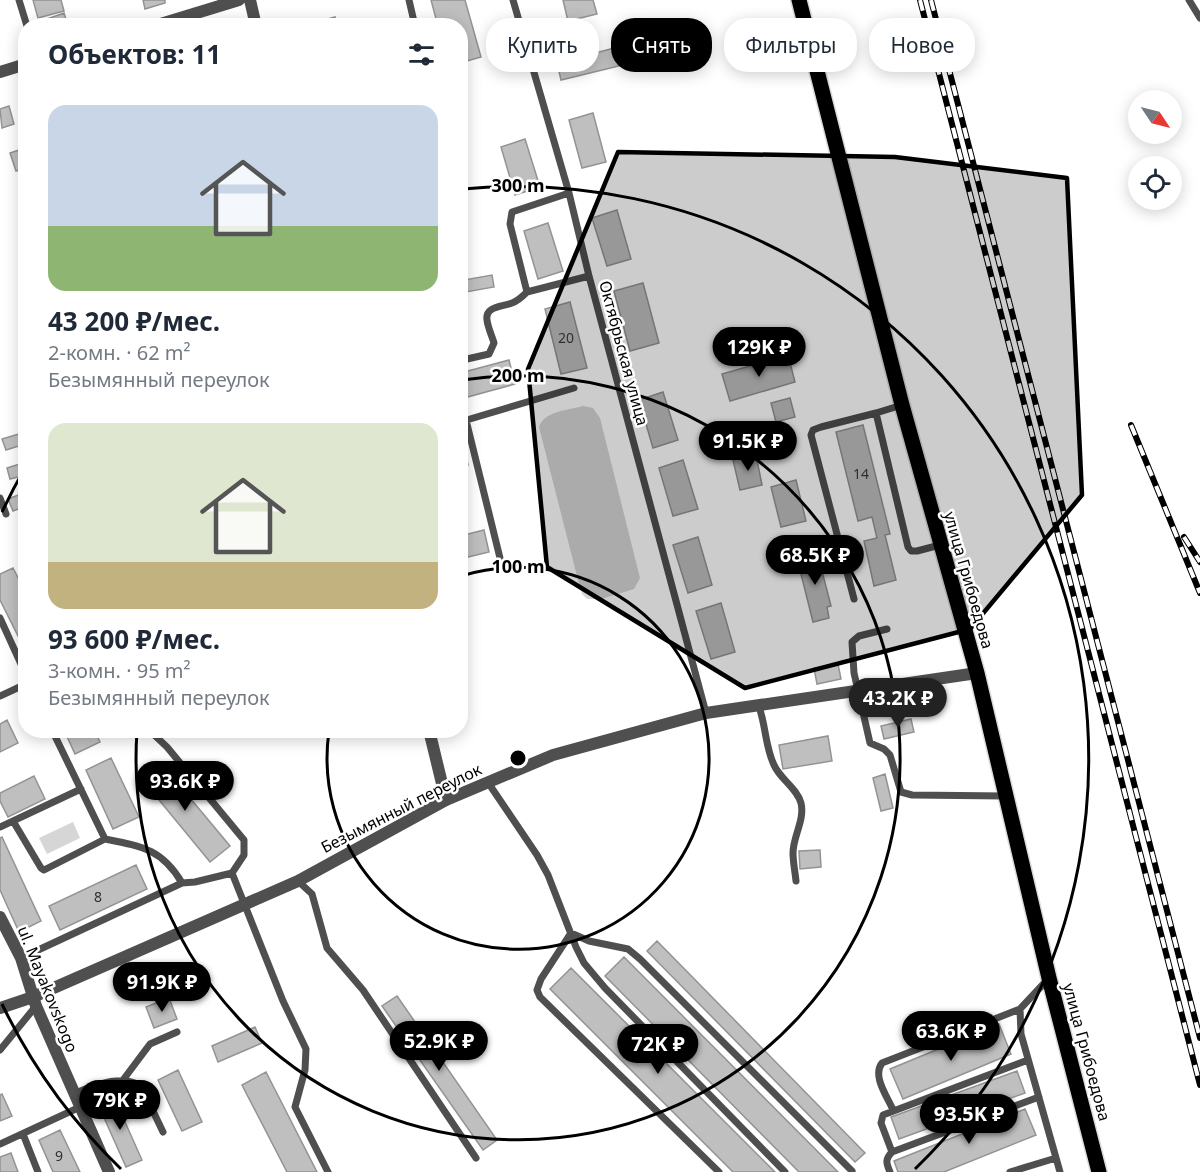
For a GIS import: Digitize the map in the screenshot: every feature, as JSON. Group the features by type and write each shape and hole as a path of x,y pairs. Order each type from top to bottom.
{"main road":[{"name":"улица Грибоедова","path":"799,0 940,545 977,673 1049,978 1099,1172"}],"street":[{"path":"180,18 239,0"},
{"path":"250,0 254,18"},
{"path":"0,72 18,66"},
{"name":"Безымянный переулок","path":"0,1008 35,1002 298,881 446,800 553,755 706,713 759,707 977,673"},
{"path":"431,738 446,800"},
{"name":"ul. Mayakovskogo","path":"0,917 21,958 35,1002 110,1172"}],"lane":[{"path":"19,0 25,18"},
{"path":"409,0 413,18"},
{"name":"Октябрьская улица","path":"513,0 569,193 589,276 706,713"},
{"path":"1189,0 1200,18"},
{"path":"527,292 510,224 512,212 569,193"},
{"path":"468,359 489,354 494,344 487,320 492,309 510,304 527,292 589,276"},
{"path":"468,420 574,388"},
{"path":"854,599 811,435 813,430 821,427 903,405"},
{"path":"876,413 908,547 911,551 917,551 940,545"},
{"path":"468,439 501,558"},
{"path":"0,498 6,514"},
{"path":"0,618 18,657"},
{"path":"887,629 859,636 852,642 854,673 870,743 884,749 890,755 902,792 912,795 1005,796"},
{"path":"0,696 18,688"},
{"path":"759,707 768,752 776,769 801,802 801,816 792,851 796,880"},
{"path":"56,738 105,838"},
{"path":"21,958 182,883 232,873 244,855 244,840 241,835 157,738"},
{"path":"487,781 548,875 584,963 605,988 785,1172"},
{"path":"0,827 81,789"},
{"path":"14,821 44,870 105,838 149,850 163,857 174,869 182,883"},
{"path":"232,873 283,1001 306,1049 305,1070 295,1107 328,1172"},
{"path":"298,881 312,894 327,948 363,990 476,1158"},
{"path":"571,933 589,941 628,949 640,959 852,1171"},
{"path":"571,933 541,979 537,990 540,997 719,1172"},
{"path":"893,1110 878,1077 878,1068 882,1063 1020,1009 1049,978"},
{"path":"0,1050 35,1002"},
{"path":"1020,1009 1021,1034 1060,1172"},
{"path":"123,1080 150,1044 177,1032"},
{"path":"892,1152 881,1123 883,1115 1028,1060"},
{"path":"74,1094 89,1087 123,1080 134,1082 141,1086 163,1132"},
{"path":"890,1172 886,1163 887,1157 892,1152 1039,1097"},
{"path":"0,1144 80,1107"},
{"path":"23,1134 38,1172"},
{"path":"1010,1172 1056,1158"}],"highlighted area":[{"path":"618,152 895,157 1067,178 1082,495 970,629 745,688 547,567 528,369"}],"shaded area":[{"path":"583,406 593,408 600,418 640,578 634,589 601,599 587,599 582,594 539,427 551,414"},
{"path":"73,822 80,838 47,854 39,838"}],"building":[{"path":"33,0 61,0 64,11 38,18"},
{"path":"143,0 165,0 165,3 145,9"},
{"path":"431,0 465,0 481,57 468,61 468,18 436,18"},
{"path":"563,0 593,0 597,14 567,18"},
{"path":"64,13 66,18 50,18"},
{"path":"611,49 611,68 599,71 599,52"},
{"path":"559,72 594,72 561,80"},
{"path":"9,106 14,124 2,128 0,109"},
{"path":"593,113 606,162 582,168 569,120"},
{"path":"525,139 540,187 515,195 501,147"},
{"path":"18,150 18,170 16,171 10,153"},
{"path":"617,210 631,259 607,266 592,218"},
{"path":"548,223 563,271 538,279 524,231"},
{"path":"492,275 494,287 468,292 468,279"},
{"path":"643,283 659,343 630,351 614,291"},
{"path":"570,302 587,368 561,374 545,309"},
{"path":"788,355 795,382 730,401 722,374"},
{"path":"509,360 515,384 468,397 468,371"},
{"path":"663,392 678,440 653,448 639,400"},
{"path":"790,398 795,417 776,422 771,403"},
{"path":"863,425 890,534 885,535 896,580 874,586 864,541 877,538 872,517 858,521 836,432"},
{"path":"18,434 18,446 6,450 2,439"},
{"path":"756,455 762,485 740,490 733,460"},
{"path":"683,460 698,509 673,516 659,468"},
{"path":"18,465 18,477 10,479 7,468"},
{"path":"796,480 806,521 781,527 771,487"},
{"path":"18,495 18,509 13,511 8,499"},
{"path":"484,530 489,552 468,557 468,534"},
{"path":"698,537 712,585 688,593 673,545"},
{"path":"817,552 831,606 827,607 829,618 813,622 797,558"},
{"path":"13,568 18,578 18,636 0,600 0,574"},
{"path":"721,603 735,652 711,659 696,611"},
{"path":"838,664 841,679 817,684 814,668"},
{"path":"911,719 914,732 884,739 881,726"},
{"path":"7,720 18,743 0,752 0,724"},
{"path":"828,736 832,761 783,769 779,745"},
{"path":"68,738 98,738 100,742 75,754"},
{"path":"111,758 139,817 113,829 86,770"},
{"path":"160,762 230,846 210,862 141,778"},
{"path":"885,774 893,808 881,811 873,778"},
{"path":"34,776 45,799 8,817 0,801 0,793"},
{"path":"2,837 41,921 19,932 0,890 0,838"},
{"path":"820,850 821,867 800,869 799,851"},
{"path":"136,865 147,889 60,930 49,906"},
{"path":"657,941 865,1153 855,1162 647,951"},
{"path":"624,957 838,1172 799,1172 605,976"},
{"path":"571,968 775,1172 733,1172 550,989"},
{"path":"397,996 497,1140 483,1150 382,1006"},
{"path":"169,998 177,1019 154,1028 146,1007"},
{"path":"999,1024 1011,1054 903,1099 890,1069"},
{"path":"255,1027 262,1043 218,1062 212,1046"},
{"path":"178,1070 202,1122 182,1131 158,1080"},
{"path":"1017,1071 1025,1093 899,1139 891,1117"},
{"path":"266,1072 317,1172 287,1172 242,1085"},
{"path":"2,1094 12,1116 0,1121 0,1095"},
{"path":"113,1095 142,1160 126,1167 97,1102"},
{"path":"1025,1109 1036,1135 944,1172 898,1172 894,1161"},
{"path":"60,1130 80,1172 53,1172 39,1140"},
{"path":"11,1153 18,1172 0,1172 0,1157"}],"railway":[{"path":"920,0 1200,1085"},
{"path":"931,0 1200,1038"},
{"path":"1131,425 1200,593"},
{"path":"1184,537 1200,562"}]}
